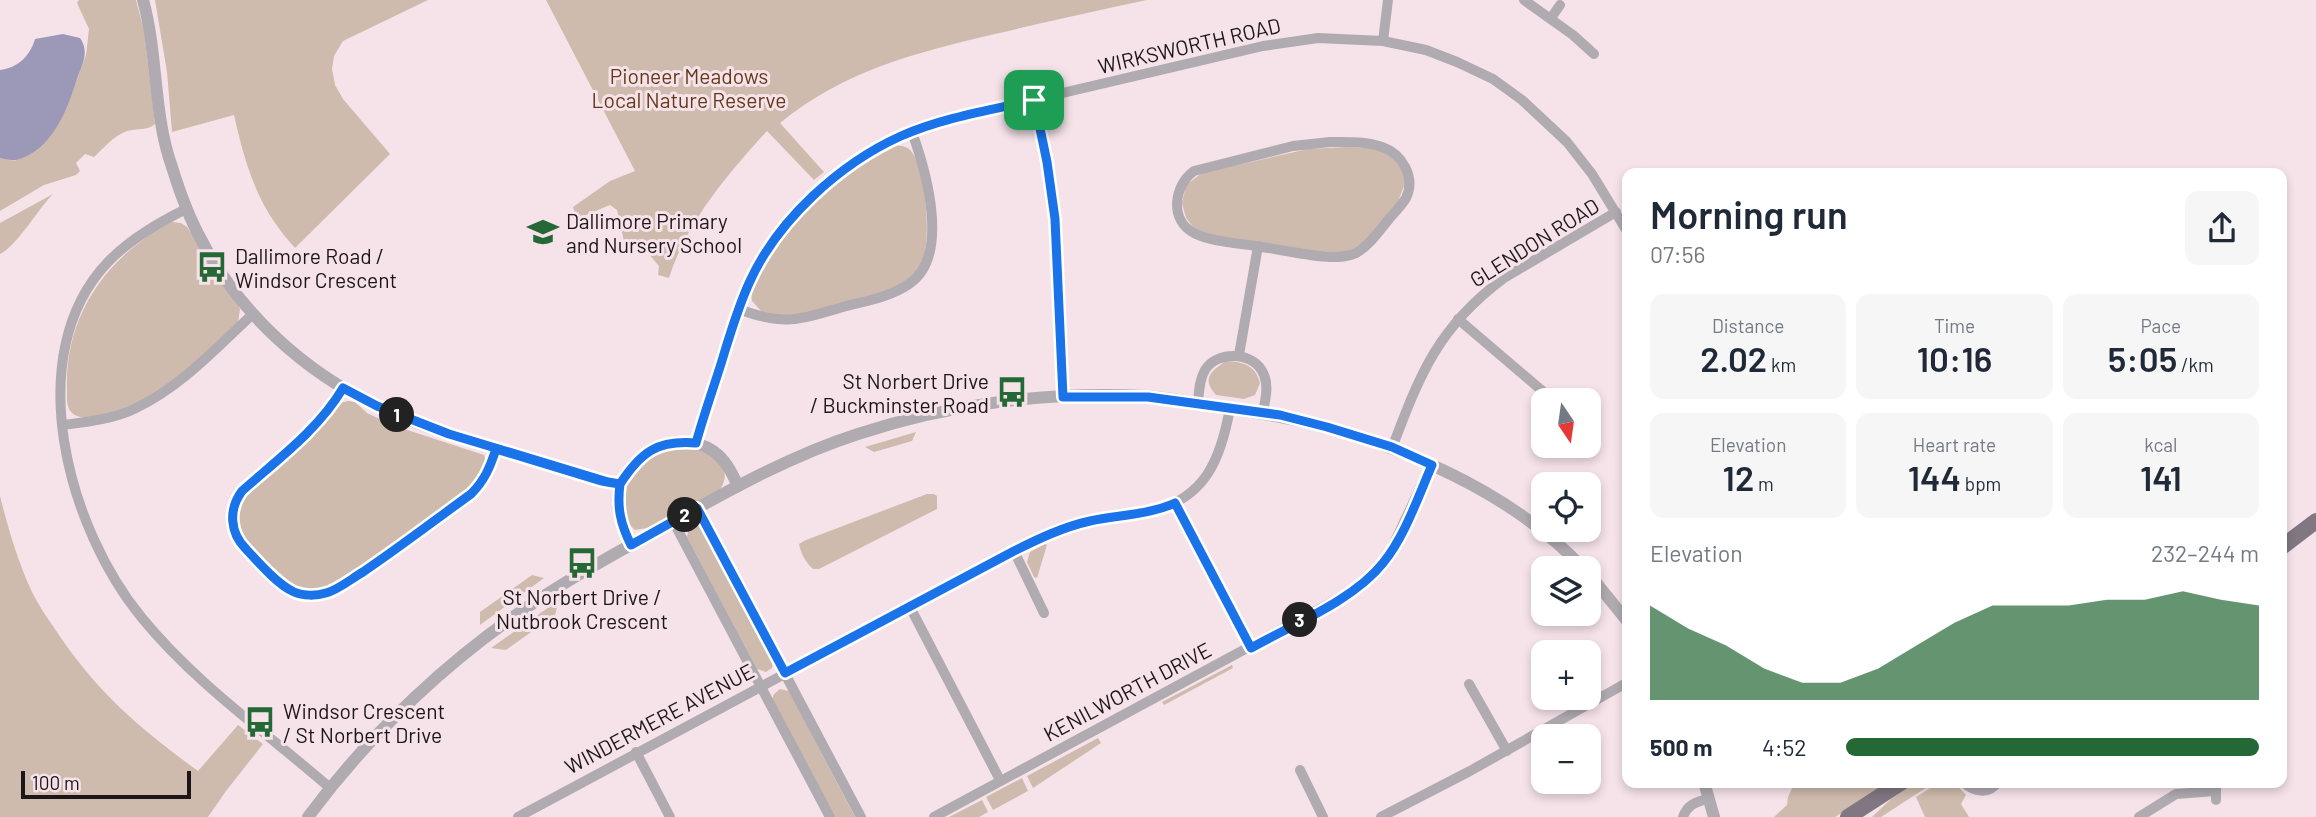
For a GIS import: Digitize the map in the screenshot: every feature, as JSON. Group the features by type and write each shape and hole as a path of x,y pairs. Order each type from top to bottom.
{"main road":[{"path":"2287,543 2316,521"},
{"path":"1848,817 1893,788"}],"street":[{"path":"143,0 149,19 163,131 171,166 186,209 207,250 253,314 287,348 343,388 377,406 496,449 598,480 620,484"},
{"path":"1383,41 1388,0"},
{"path":"1524,0 1551,18 1594,54"},
{"path":"1551,18 1560,5"},
{"name":"WIRKSWORTH ROAD","path":"696,443 738,309 750,279 768,250 812,198 853,164 912,132 960,117 1289,41 1337,37 1383,41 1426,50 1457,62 1493,79 1522,100 1567,142 1592,174 1622,222"},
{"path":"1034,100 1047,162 1056,231 1063,397"},
{"path":"738,309 762,318 789,320 883,296 915,279 928,260 932,238 926,182 912,132"},
{"path":"1329,142 1381,146 1394,152 1404,164 1409,180 1407,197 1368,244 1358,252 1348,256 1327,257 1258,246 1198,235 1186,227 1177,205 1180,187 1187,176 1201,168 1250,156 1293,146 1329,142"},
{"path":"186,209 154,226 107,263 83,297 74,317 64,351 61,379 63,425 73,484 95,544 111,573 141,616 190,671 330,788"},
{"name":"GLENDON ROAD","path":"1392,447 1424,369 1443,337 1458,319 1487,290 1504,278 1616,212"},
{"path":"1239,355 1258,246"},
{"path":"63,425 110,417 146,404 191,370 253,314"},
{"path":"1458,319 1539,388"},
{"path":"1198,403 1202,376 1210,363 1239,355 1253,361 1264,375 1266,388 1263,413"},
{"path":"343,388 315,426 242,491 233,508 232,524 242,545 294,592 316,595 328,593 384,557 471,494 487,475 496,449"},
{"path":"308,817 376,736 452,665 538,599 738,486 856,435 910,420 1007,401 1063,397 1148,397 1263,413 1327,427 1392,447 1432,465 1479,488 1524,517 1569,556"},
{"name":"WINDERMERE AVENUE","path":"518,817 535,813 636,752 1014,551 1064,529 1102,519 1149,512 1175,503 1196,488 1214,465 1224,441 1230,408"},
{"path":"631,545 618,512 620,484 632,465 657,447 675,443 696,443 710,449 725,461 738,486"},
{"name":"KENILWORTH DRIVE","path":"934,817 1353,591 1377,570 1389,554 1432,465"},
{"path":"1175,503 1251,648"},
{"path":"697,508 861,817"},
{"path":"673,521 830,817"},
{"path":"1014,551 1044,613"},
{"path":"1601,588 1622,612"},
{"path":"910,607 1000,780"},
{"path":"1469,684 1507,751"},
{"path":"1381,817 1507,751 1622,684"},
{"path":"636,752 670,817"},
{"path":"1300,770 1323,817"},
{"path":"1705,788 1712,816"},
{"path":"1972,788 1983,791 1991,788"},
{"path":"2139,817 2176,794 2216,791"},
{"path":"1683,817 1690,805 1707,799"}],"green space":[{"path":"79,0 136,0 144,31 155,124 149,128 122,133 94,157 85,154 76,163 80,171 76,175 44,185 0,211 0,158 15,161 72,93 86,55 89,29 77,3"},
{"path":"155,0 428,0 343,41 334,56 332,69 335,85 343,99 390,154 295,248 267,211 254,185 234,115 172,132 167,72"},
{"name":"Pioneer Meadows Local Nature Reserve","path":"546,0 1147,0 937,48 882,66 830,89 780,123 824,172 814,180 767,131 710,199 686,237 669,278 658,275 659,266 647,252 624,241 617,210 610,205 581,217 575,213 573,207 610,181 635,171"},
{"path":"896,145 911,151 921,175 927,229 926,246 919,270 910,279 892,289 796,316 786,317 762,312 752,301 751,292 775,247 810,206 831,187 874,156"},
{"path":"1371,148 1391,155 1404,173 1405,183 1398,202 1365,241 1349,252 1327,253 1224,238 1194,228 1186,218 1182,203 1186,185 1202,173 1308,149"},
{"path":"53,194 7,250 0,254 0,223"},
{"path":"172,222 187,227 236,300 240,309 238,323 176,378 141,400 100,415 86,417 73,414 68,404 68,361 82,312 110,270 128,251"},
{"path":"1226,361 1238,362 1252,368 1260,383 1255,395 1244,399 1216,395 1209,384 1210,376"},
{"path":"355,402 367,413 395,426 484,455 486,468 452,503 373,561 326,588 313,592 303,590 279,576 256,555 240,533 238,511 250,491 307,440 340,403"},
{"path":"916,432 912,441 874,452 865,447"},
{"path":"685,446 709,455 722,465 725,472 720,490 647,528 635,530 628,521 623,502 630,476 635,468 657,451"},
{"path":"927,494 937,496 937,509 819,569 813,569 802,555 799,544 806,540"},
{"path":"0,496 18,557 38,604 76,658 107,695 198,771 238,725 263,744 208,817 0,817"},
{"path":"699,525 773,661 772,668 766,672 757,669 687,537 689,527"},
{"path":"1047,545 1037,578 1027,562 1030,552"},
{"path":"532,575 544,578 480,625 480,612"},
{"path":"559,600 555,615 506,650 491,648"},
{"path":"1232,665 1233,668 1164,705 1162,702"},
{"path":"780,689 789,691 855,817 835,817 772,699"},
{"path":"638,728 643,737 602,760 607,745"},
{"path":"1098,738 1101,743 1033,788 1027,776"},
{"path":"1022,778 1028,791 993,810 986,797"},
{"path":"1792,788 1882,788 1835,817 1774,817 1787,805"},
{"path":"1907,788 1926,788 1881,817 1872,817"},
{"path":"1930,788 1960,788 1966,795 1961,804 1969,817 1925,817 1916,797"},
{"path":"982,800 988,812 979,817 949,817"}],"shaded area":[{"path":"63,34 80,38 85,53 63,116 48,139 29,155 14,160 0,158 0,70 12,67 22,60 35,39"}],"place":[{"name":"Dallimore Primary and Nursery School","path":"543,232"},
{"name":"Dallimore Road / Windsor Crescent","path":"212,267"},
{"name":"St Norbert Drive / Buckminster Road","path":"1012,392"},
{"name":"St Norbert Drive / Nutbrook Crescent","path":"582,563"},
{"name":"Windsor Crescent / St Norbert Drive","path":"260,722"}],"route":[{"path":"1034,100 960,117 900,136 853,164 812,198 778,235 750,279 696,443 675,443 657,447 640,457 620,484 608,482 598,480 496,449 449,434 377,406 343,388 315,426 236,498 232,518 234,532 261,565 294,592 316,595 328,593 384,557 471,494 487,475 496,449 579,474 598,480 620,484 618,512 631,545 697,508 785,673 1046,536 1086,522 1149,512 1175,503 1251,648 1353,591 1377,570 1389,554 1432,465 1392,447 1280,415 1148,397 1063,397 1055,219 1034,100"}]}
